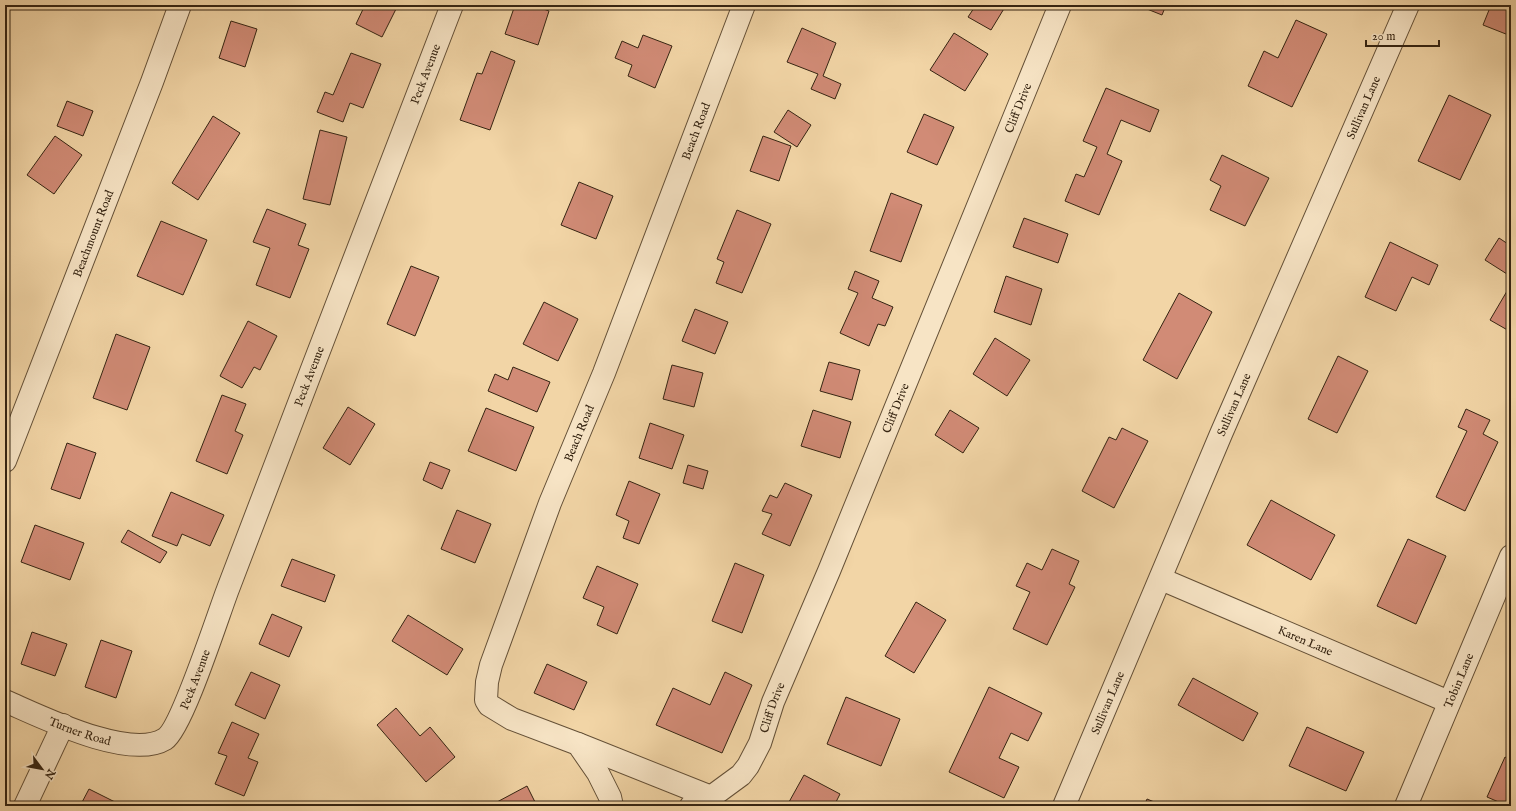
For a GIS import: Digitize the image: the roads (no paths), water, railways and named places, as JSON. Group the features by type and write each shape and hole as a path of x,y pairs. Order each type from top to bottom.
{"street":[{"name":"Beachmount Road","path":"5,461 152,82 180,5"},
{"name":"Peck Avenue","path":"159,741 167,738 183,710 452,5"},
{"name":"Beach Road","path":"578,744 512,719 489,705 486,700 488,676 550,503 604,373 744,5"},
{"name":"Cliff Drive","path":"692,806 711,797 741,775 748,766 760,743 773,702 832,564 1060,5"},
{"name":"Sullivan Lane","path":"1064,806 1221,434 1408,5"},
{"name":"Tobin Lane","path":"1406,806 1511,556"},
{"name":"Karen Lane","path":"1160,579 1449,702"},
{"name":"Turner Road","path":"5,701 79,732 124,744 142,744 159,741"},
{"path":"25,806 63,725"},
{"path":"578,744 711,797"},
{"path":"578,744 598,773 610,797 612,806"}]}
